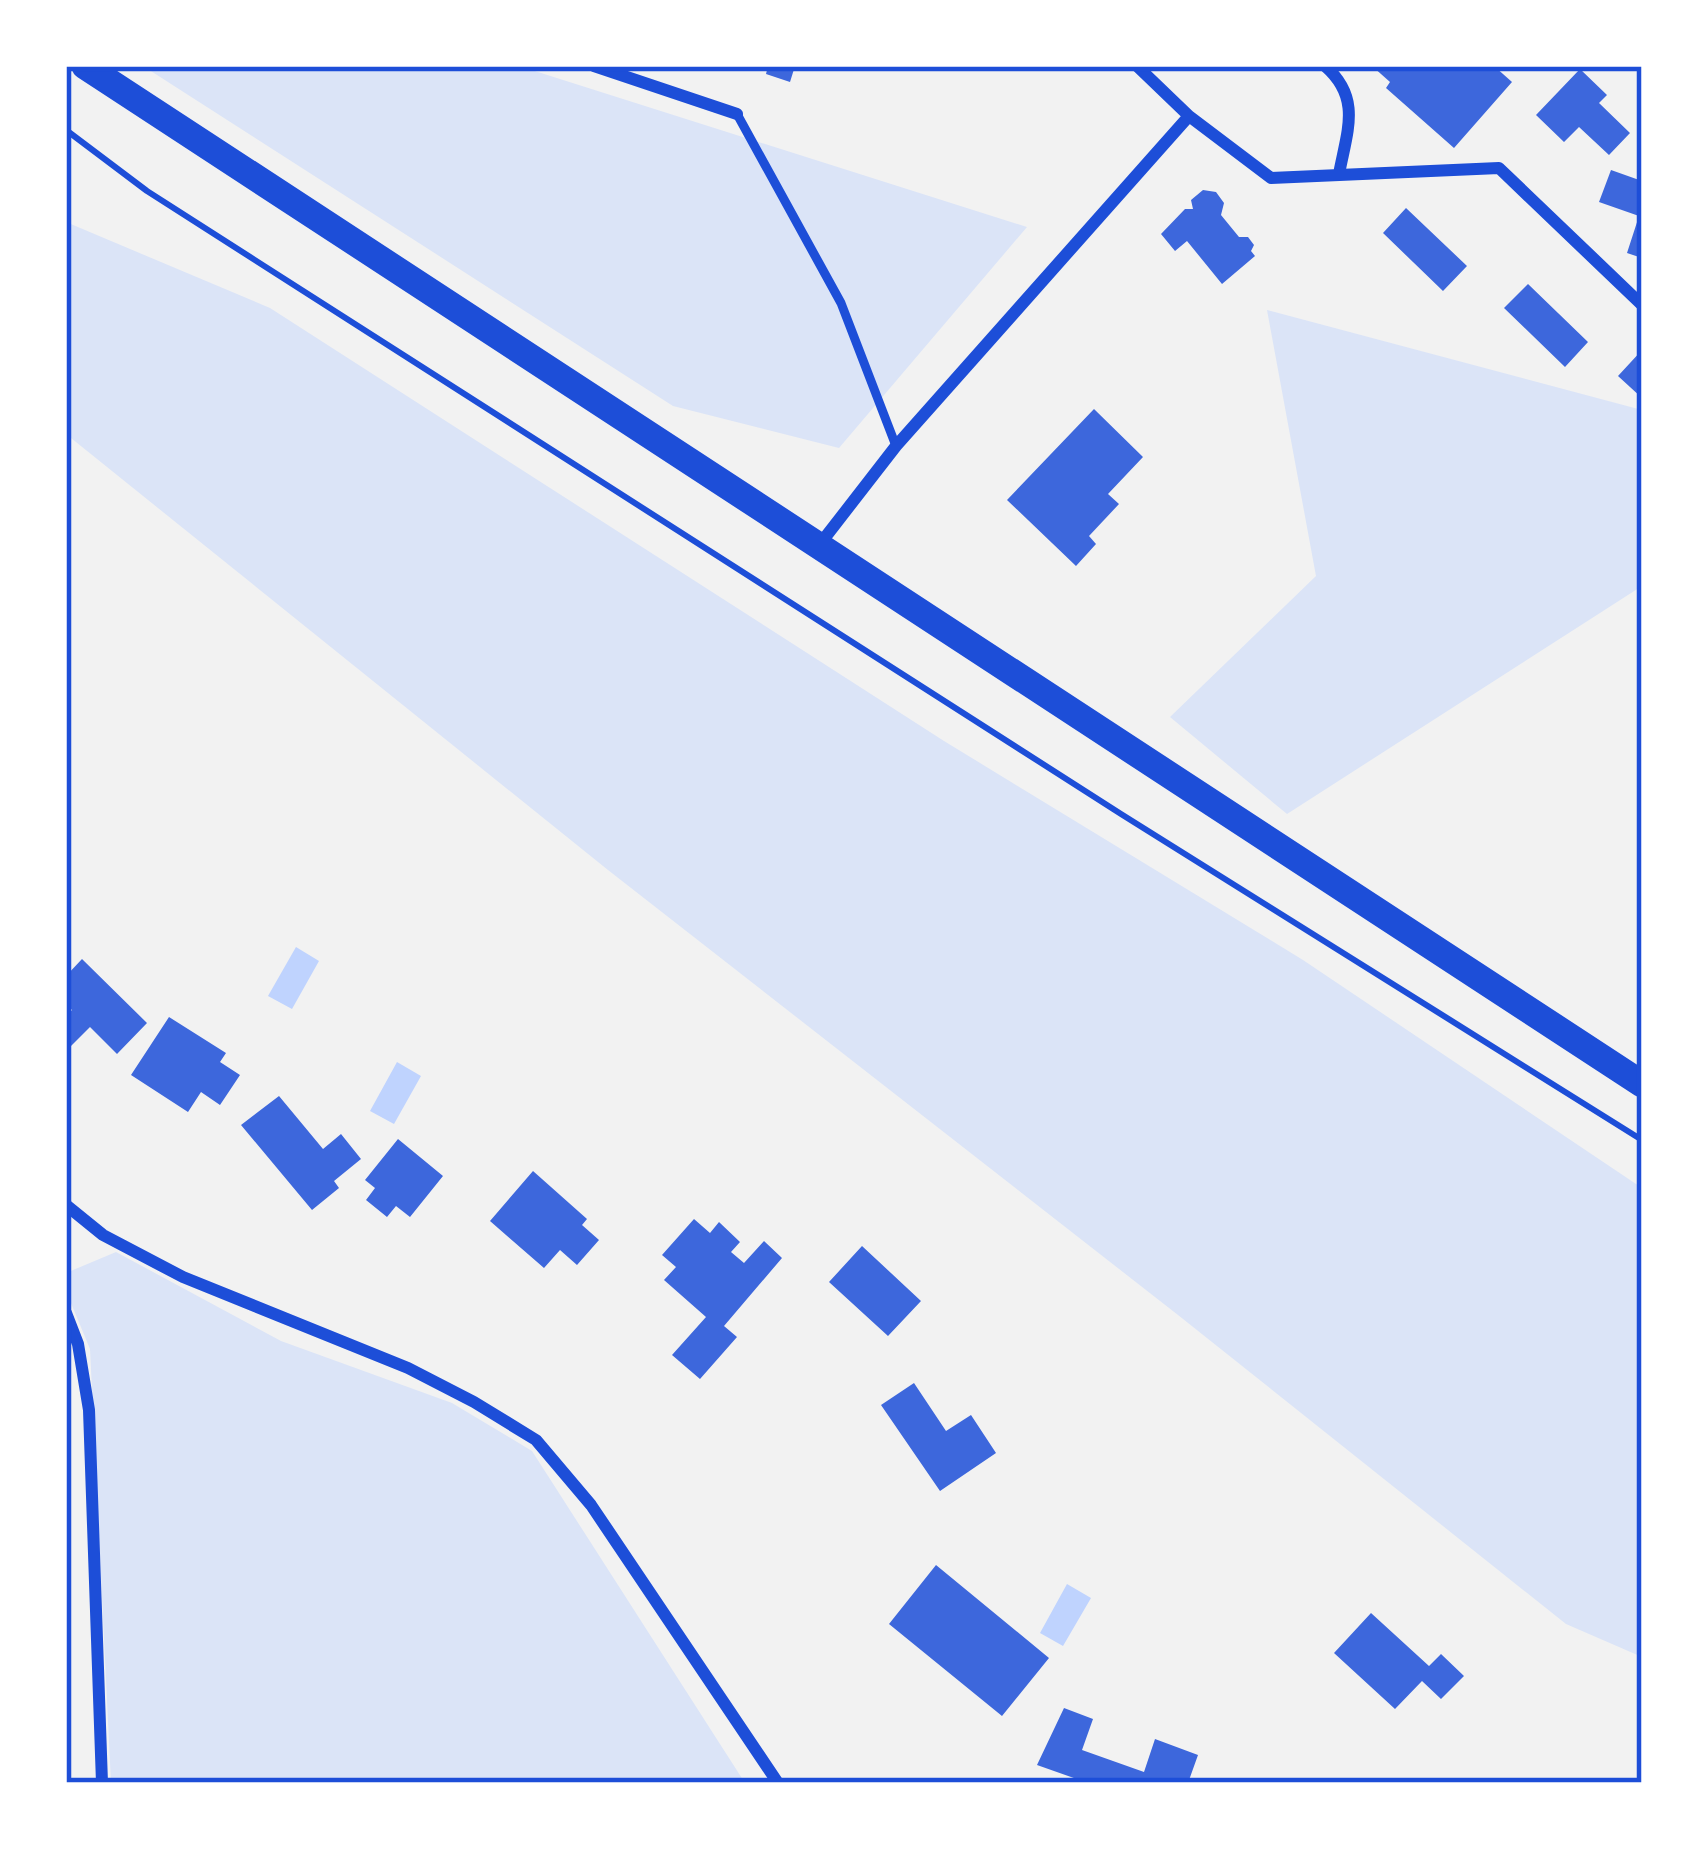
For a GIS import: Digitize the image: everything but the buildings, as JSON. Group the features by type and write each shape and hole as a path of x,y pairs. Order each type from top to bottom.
{"main road":[{"path":"85,66 1642,1084"}],"street":[{"path":"594,66 737,114"},
{"path":"1137,66 1189,116 1270,178 1499,168 1641,304"},
{"path":"1325,66 1344,82 1350,114 1339,174"},
{"path":"820,545 896,446 1189,116"},
{"path":"66,1204 104,1234 183,1277 408,1368 536,1440 591,1505 778,1783"},
{"path":"66,1313 78,1344 88,1410 102,1783"}],"lane":[{"path":"737,114 841,303 896,446"}],"path":[{"path":"66,130 147,191 1121,814 1642,1140"}],"shaded area":[{"path":"143,66 519,66 1027,227 839,448 673,406"},
{"path":"66,222 270,308 944,741 1303,960 1642,1188 1642,1657 1566,1624 608,870 66,434"},
{"path":"1267,310 1642,410 1642,586 1287,814 1170,717 1316,576"},
{"path":"116,1252 281,1341 452,1403 532,1451 745,1783 111,1783 90,1349 66,1291 66,1273"}],"water":[{"path":"296,947 319,961 292,1009 268,996"},
{"path":"397,1062 421,1076 394,1124 370,1111"},
{"path":"1067,1584 1091,1598 1063,1646 1040,1633"}]}
